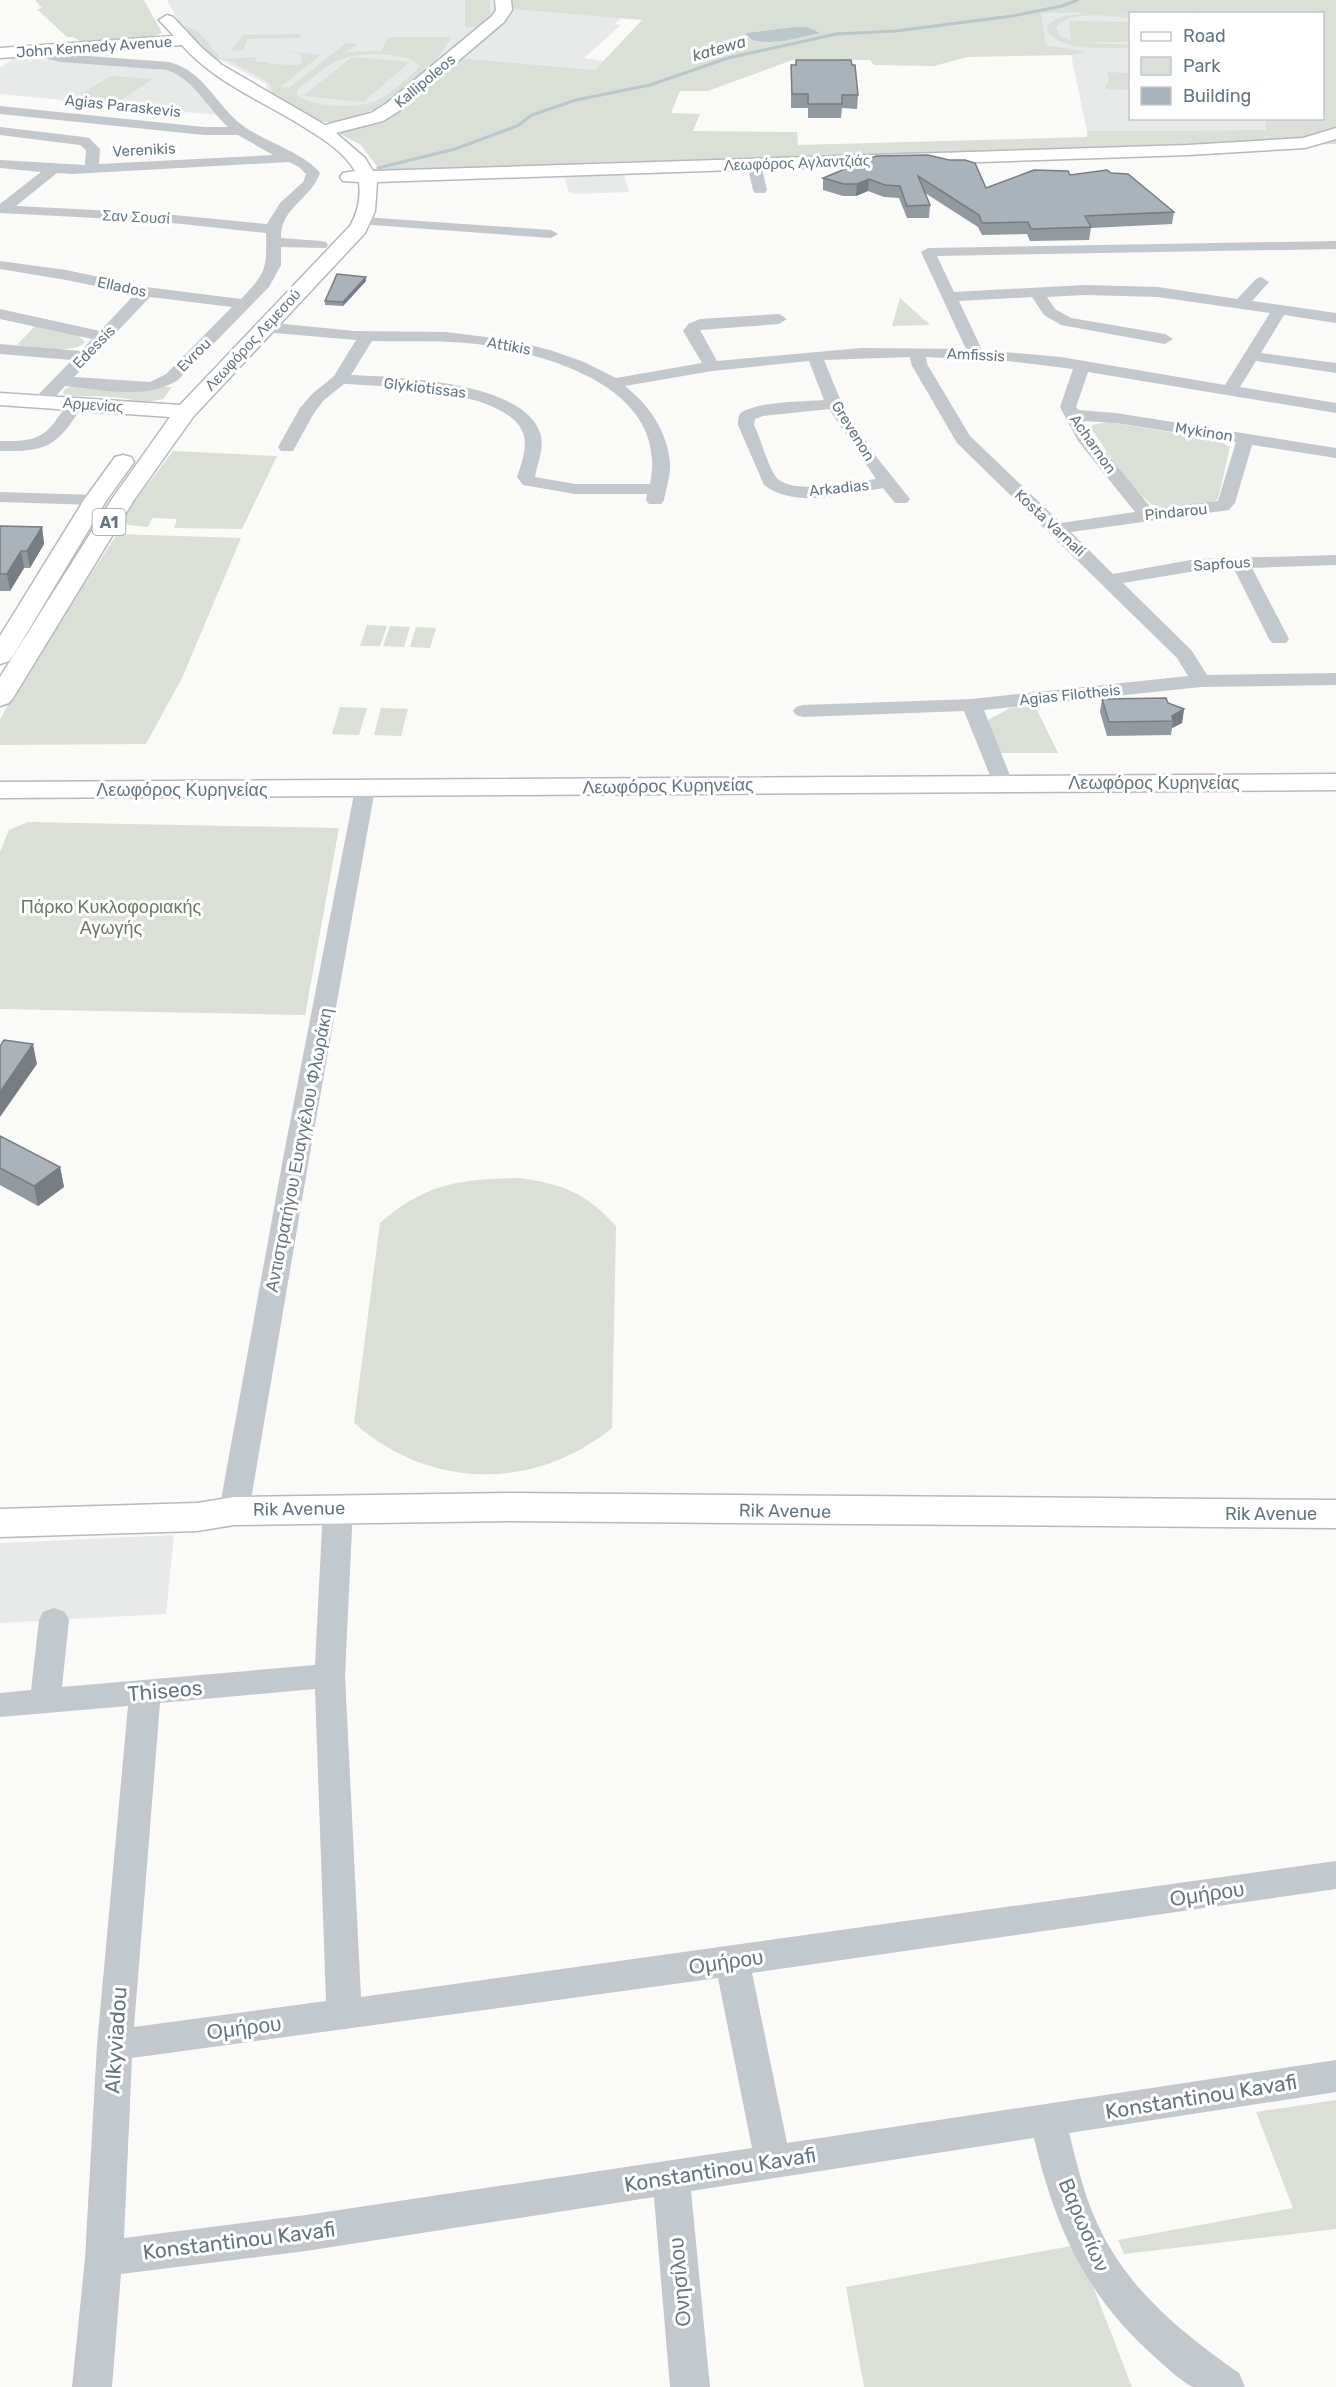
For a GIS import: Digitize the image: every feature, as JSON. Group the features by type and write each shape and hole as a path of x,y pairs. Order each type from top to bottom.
{"main road":[{"name":"Kallipoleos","path":"322,131 377,117 393,108 498,19 504,10 503,0"},
{"path":"164,15 181,40 190,61 203,72 321,144 340,161 368,201 363,221"},
{"path":"181,40 205,61 322,131 357,158 355,183"},
{"name":"John Kennedy Avenue","path":"0,52 46,51 181,40"},
{"name":"John Kennedy Avenue","path":"0,52 181,40"},
{"name":"Λεωφόρος Αγλαντζιάς","path":"355,183 754,164 1330,144"},
{"name":"Λεωφόρος Λεμεσού","path":"0,698 123,499 185,412 263,327 337,252 363,221"},
{"name":"Λεωφόρος Λεμεσού","path":"0,656 95,500 162,410 321,245 340,222"},
{"name":"Αρμενίας","path":"0,399 185,412"},
{"name":"Λεωφόρος Κυρηνείας","path":"0,790 1336,782"},
{"name":"Rik Avenue","path":"0,1509 201,1505 234,1510"},
{"name":"Rik Avenue","path":"0,1523 197,1517 234,1510 338,1508 509,1507 1336,1514"}],"street":[{"path":"46,51 47,55 61,58 169,66 183,70 205,90 226,118 311,169 313,176 309,184 285,206 273,236"},
{"name":"Agias Paraskevis","path":"0,110 204,131 243,130"},
{"path":"0,131 84,141 93,148 92,169"},
{"name":"Verenikis","path":"0,164 53,169 92,169 290,158"},
{"path":"754,164 760,190"},
{"path":"2,209 53,169"},
{"name":"Σαν Σουσί","path":"2,209 175,219 321,245"},
{"path":"363,221 551,234"},
{"name":"Evrou","path":"61,381 153,387 172,377 245,304 271,272 274,266 273,236"},
{"path":"976,354 928,252 1336,245"},
{"name":"Ellados","path":"0,265 66,274 146,292 245,304"},
{"path":"1242,303 1261,282"},
{"path":"948,297 1085,290 1158,292 1336,318"},
{"name":"Edessis","path":"41,402 146,292"},
{"path":"1036,292 1049,312 1067,322 1165,339"},
{"path":"1230,390 1280,309"},
{"path":"0,314 103,337"},
{"path":"712,366 693,337 691,331 693,327 700,324 778,320"},
{"name":"Attikis","path":"263,327 367,336 447,337 531,350 560,358 615,383 640,408 657,438 662,462 656,494"},
{"path":"287,447 306,412 318,397 340,379 367,336"},
{"path":"0,349 85,356"},
{"name":"Kosta Varnali","path":"917,353 919,364 963,439 1185,654 1201,681"},
{"name":"Amfissis","path":"615,383 712,366 815,356 976,354 1082,366 1336,408"},
{"name":"Grevenon","path":"815,356 834,404 867,456 901,499"},
{"path":"1251,356 1336,368"},
{"name":"Acharnon","path":"1082,366 1068,407 1084,437 1147,515"},
{"name":"Glykiotissas","path":"340,379 438,386 487,398 509,408 523,419 531,431 534,447 526,477 529,481 554,486 656,494"},
{"path":"0,446 30,446 50,440 75,404"},
{"name":"Arkadias","path":"834,404 761,411 747,416 746,425 770,481 781,488 805,492 888,482"},
{"name":"Mykinon","path":"1072,415 1116,418 1336,453"},
{"name":"Pindarou","path":"1057,529 1222,506 1226,503 1246,438"},
{"path":"0,497 95,500"},
{"name":"Sapfous","path":"1110,580 1161,570 1240,562 1336,560"},
{"path":"1240,562 1279,639"},
{"name":"Agias Filotheis","path":"803,711 972,705 1201,681 1336,679"},
{"path":"972,705 1003,783"},
{"name":"Αντιστρατήγου Ευαγγέλου Φλωράκη","path":"234,1510 295,1164 365,789"},
{"path":"338,1508 330,1677 344,2015"},
{"path":"45,1701 54,1620"},
{"name":"Thiseos","path":"0,1705 330,1677"},
{"name":"Alkyviadou","path":"92,2387 104,2258 115,2045 145,1692"},
{"name":"Ομήρου","path":"115,2045 732,1961 1336,1875"},
{"path":"732,1961 774,2162"},
{"name":"Konstantinou Kavafi","path":"104,2258 306,2233 1336,2076"},
{"name":"Βαρωσίων","path":"1048,2120 1070,2203 1104,2277 1144,2324 1174,2351 1225,2387"},
{"name":"Ονησίλου","path":"671,2178 690,2387"}],"shaded area":[{"path":"167,0 493,0 495,10 490,19 383,106 352,118 322,121 313,119 269,95 266,84 225,62 209,57 183,29"},
{"path":"511,9 621,18 615,24 621,25 584,58 604,61 595,70 460,58"},
{"path":"1040,13 1129,14 1129,120 1265,120 1267,130 1087,131 1071,55 1083,51 1046,45"},
{"path":"807,27 820,33 768,42 751,39 746,33"},
{"path":"16,57 178,71 216,115 0,94 0,68"},
{"path":"623,171 629,192 575,194 568,191 564,173"},
{"path":"174,1535 166,1614 0,1623 0,1543"}],"green space":[{"path":"35,0 144,0 162,33 148,38 75,44 73,43 80,41 67,37 37,9 42,8"},
{"path":"465,0 490,0 490,14 478,27 465,27"},
{"path":"511,0 1336,0 1336,144 600,162 571,167 429,175 378,168 361,145 339,132 460,58 595,70 642,20 511,9","holes":["1129,12 1324,12 1324,120 1265,120 1266,130 1087,131 1087,137 798,145 797,132 693,131 700,114 671,113 680,91 708,91 795,59 870,60 874,65 934,66 967,57 1083,53 1084,51 1046,45 1041,13 1083,13 1055,20 1047,26 1048,32 1056,39 1076,46 1129,48 1129,45 1076,42 1129,42 1129,22 1069,21 1071,41 1059,35 1056,27 1063,21 1081,16 1129,18 1129,15 1116,14 1129,14","807,27 778,41 755,41 747,37 747,33"]},
{"path":"184,25 198,31 221,58 225,59 256,57 256,62 297,65 302,62 301,54 284,51 321,55 280,87 289,88 346,43 357,44 347,52 381,51 388,37 452,37 427,70 391,99 361,115 331,122 305,115 272,95 271,84 230,61 213,57 198,44","holes":["372,54 404,57 420,66 394,90 368,104 335,106 312,102 296,94 298,89 332,64 349,57"]},
{"path":"301,34 299,38 247,39 243,51 231,50 243,35"},
{"path":"352,57 410,62 363,102 303,96"},
{"path":"1107,72 1129,73 1129,90 1106,89 1105,84 1109,83"},
{"path":"111,76 152,79 117,103 77,98 81,96 81,93 91,90 89,89"},
{"path":"900,298 930,325 892,326"},
{"path":"36,325 79,336 85,342 80,346 63,349 17,345"},
{"path":"71,386 172,387 163,399 137,401 112,397 65,395 63,393 65,389"},
{"path":"1108,422 1218,440 1230,447 1218,499 1196,507 1178,509 1162,508 1148,502 1121,471 1091,428 1092,425"},
{"path":"173,451 277,456 242,529 174,528 177,519 152,518 148,527 128,525 121,519"},
{"path":"117,534 241,538 182,678 146,744 0,745 0,720 16,689"},
{"path":"367,625 387,626 380,646 360,646"},
{"path":"390,626 410,627 404,647 383,646"},
{"path":"416,627 436,628 430,648 410,647"},
{"path":"1035,706 1058,753 999,753 988,720 1010,708"},
{"path":"340,707 367,708 359,735 332,734"},
{"path":"381,708 408,709 401,736 374,735"},
{"name":"Πάρκο Κυκλοφοριακής Αγωγής","path":"28,822 339,828 305,1015 0,1009 0,852 9,830"},
{"path":"520,1178 562,1187 573,1192 594,1205 616,1226 612,1428 581,1449 549,1464 515,1472 482,1474 448,1470 415,1461 383,1445 354,1423 380,1223 413,1199 429,1191 462,1182"},
{"path":"1336,2100 1336,2229 1124,2254 1118,2240 1293,2208 1256,2112"},
{"path":"1077,2245 1132,2387 864,2387 846,2287"}],"building":[{"path":"796,60 851,60 852,65 855,65 858,95 842,95 842,104 808,104 808,94 792,94 791,65 796,65"},
{"path":"928,155 975,163 986,188 1034,170 1068,171 1070,175 1107,170 1111,173 1128,174 1174,212 1085,216 1091,227 1031,229 1028,222 982,223 979,215 918,176 930,205 907,206 900,186 885,185 869,179 857,184 844,184 823,178 876,156"},
{"path":"337,274 366,277 343,302 325,301"},
{"path":"0,526 42,527 27,551 21,551 7,574 0,574"},
{"path":"1166,698 1168,703 1184,709 1172,716 1173,721 1109,722 1102,699"},
{"path":"4,1040 33,1044 0,1092 0,1046"},
{"path":"0,1136 60,1167 34,1186 0,1168"}],"waterway":[{"name":"katewa","path":"378,168 455,149 517,126 532,115 576,100 650,85 728,58 836,34 896,31 1012,16 1062,6 1077,0"}]}
